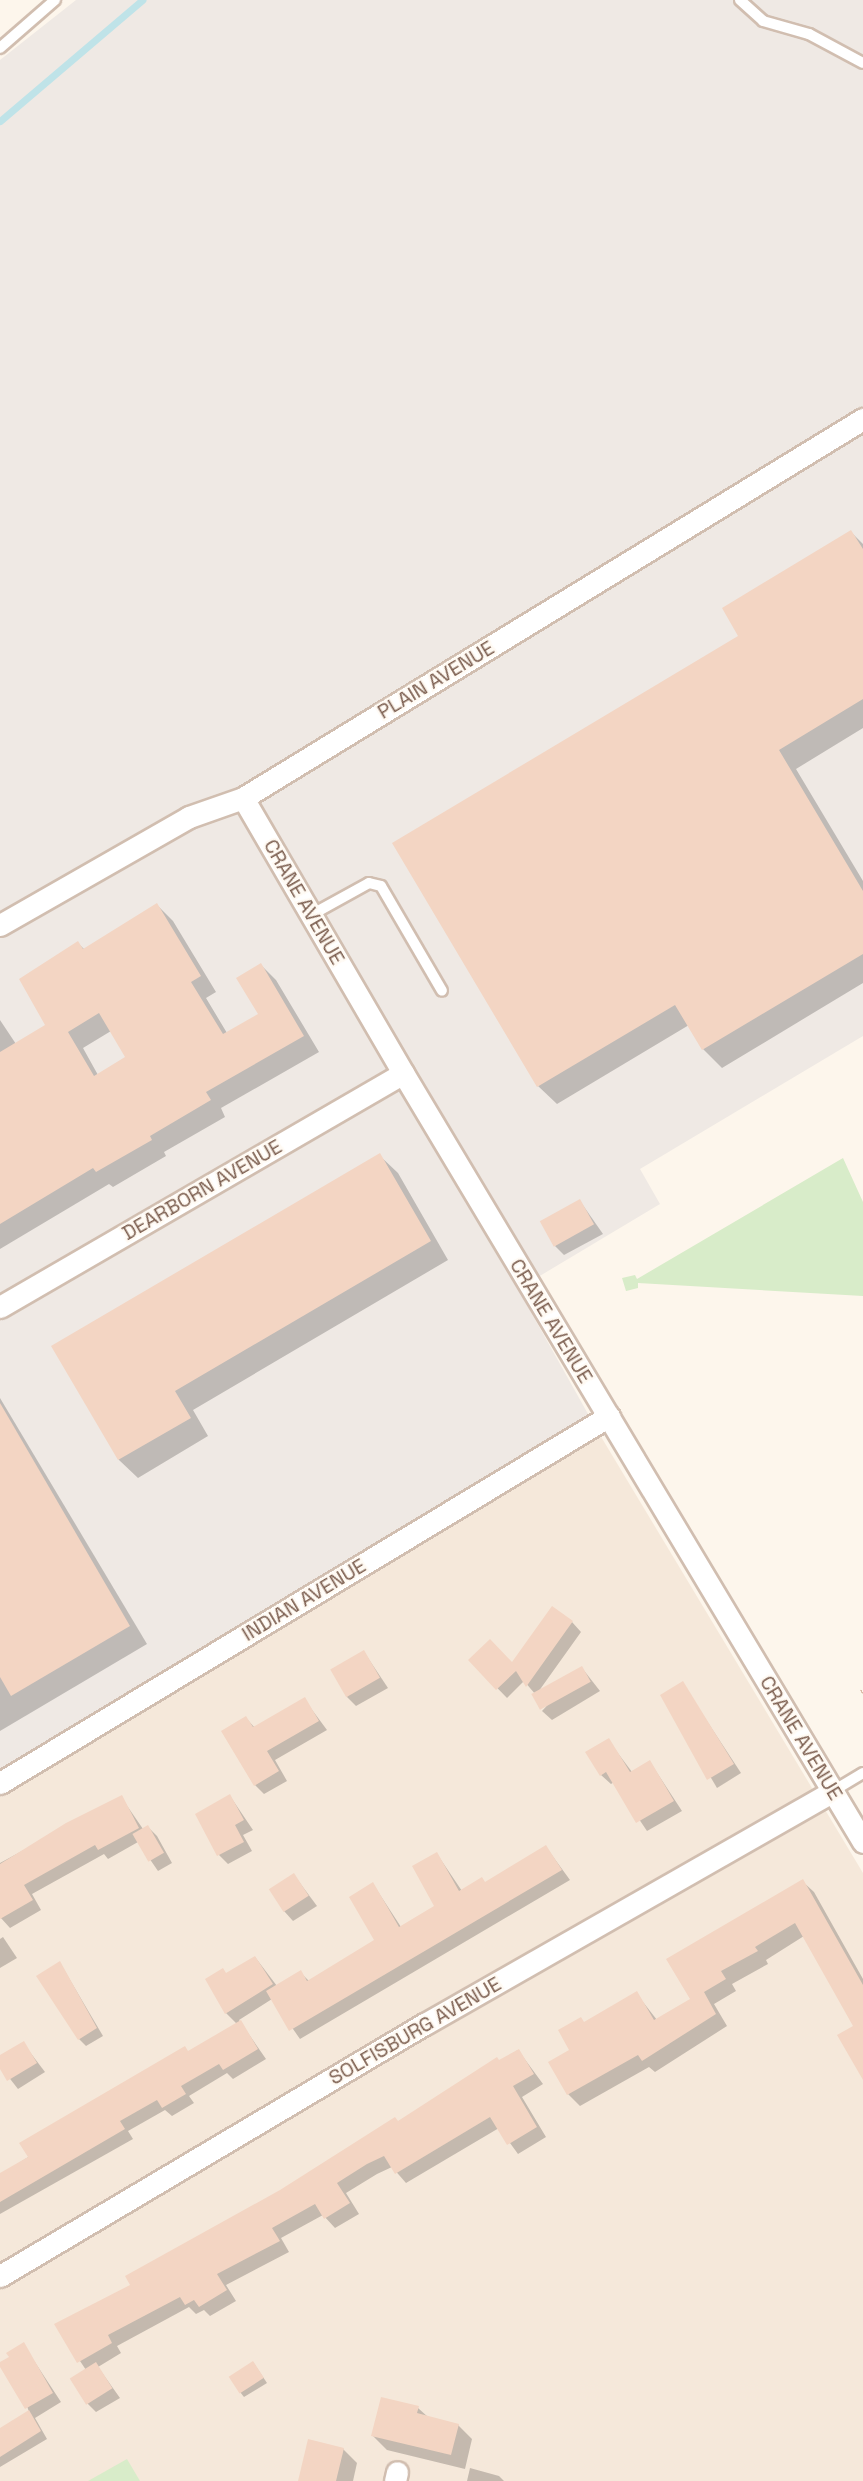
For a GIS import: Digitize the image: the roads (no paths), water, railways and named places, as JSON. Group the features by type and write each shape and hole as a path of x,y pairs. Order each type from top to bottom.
{"street":[{"name":"PLAIN AVENUE","path":"0,925 189,817 243,798 863,419"},
{"name":"CRANE AVENUE","path":"243,798 403,1073 863,1842"},
{"name":"DEARBORN AVENUE","path":"0,1308 403,1073"},
{"name":"INDIAN AVENUE","path":"0,1783 609,1416"},
{"name":"SOLFISBURG AVENUE","path":"0,2276 425,2024 833,1791"}],"lane":[{"path":"0,48 55,0"},
{"path":"740,0 763,21 809,34 863,63"},
{"path":"311,915 369,883 381,886 442,991"},
{"path":"833,1791 863,1773"}],"waterway":[{"path":"0,121 142,0"}]}
